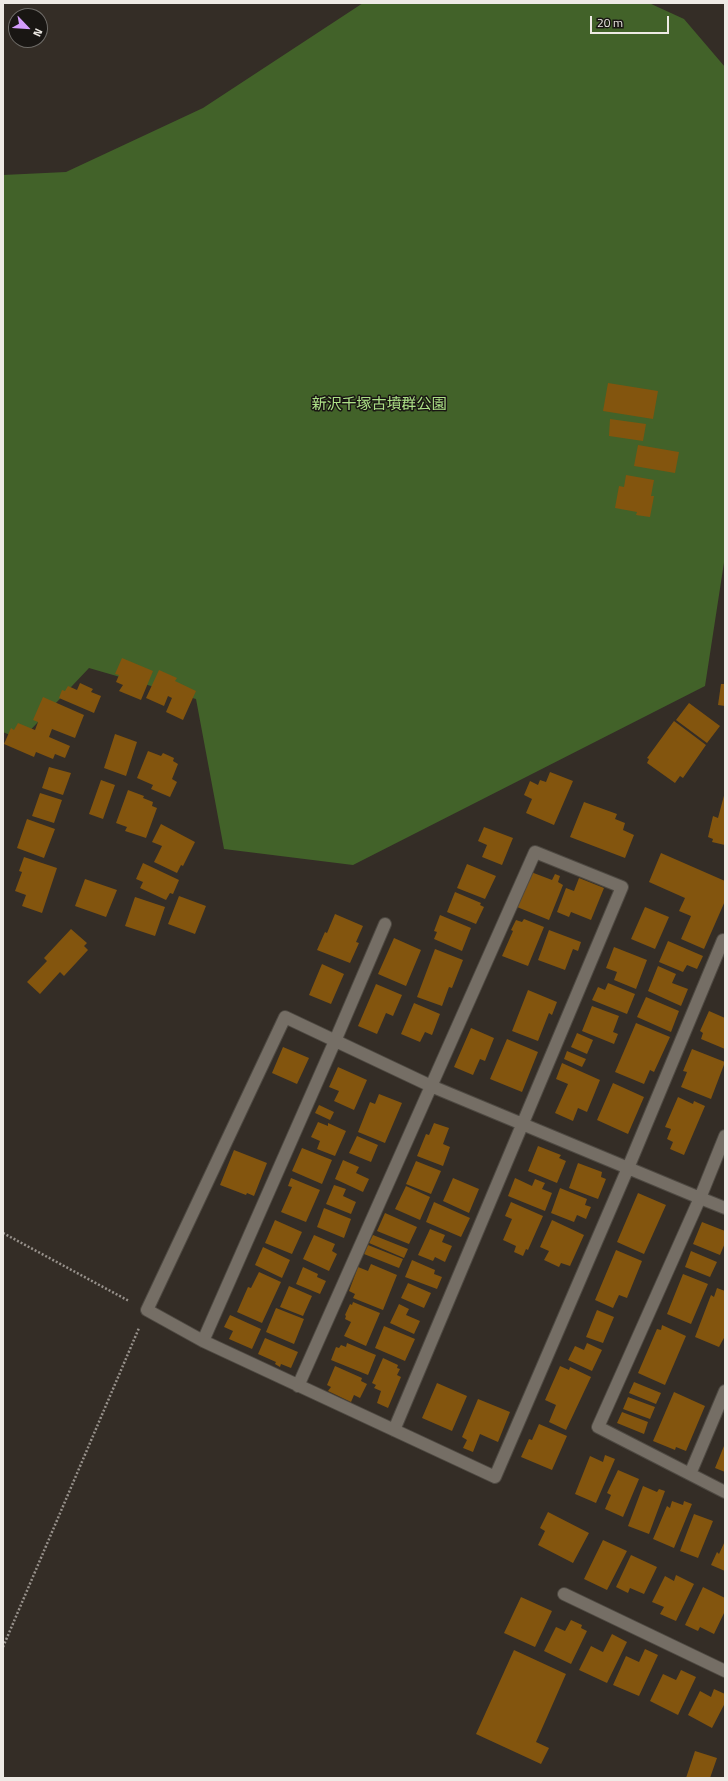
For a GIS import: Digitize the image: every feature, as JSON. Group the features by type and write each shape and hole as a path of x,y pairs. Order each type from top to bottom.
{"street":[{"path":"298,1386 535,852 622,887 394,1430"},
{"path":"203,1341 385,924"},
{"path":"723,940 628,1168 495,1478 203,1341 147,1310 285,1017 431,1086 523,1124 628,1168 700,1198 725,1208"},
{"path":"725,1136 700,1198 598,1427 725,1492"},
{"path":"690,1474 725,1391"},
{"path":"564,1594 725,1671"}],"path":[{"path":"3,1233 147,1310 3,1647"}],"green space":[{"name":"新沢千塚古墳群公園","path":"363,3 649,3 684,19 725,67 725,556 705,686 353,865 224,849 196,699 89,668 21,740 3,732 3,175 66,172 203,108"}],"building":[{"path":"608,383 658,391 653,419 603,411"},
{"path":"610,419 646,424 643,441 609,436"},
{"path":"638,445 679,452 675,473 634,466"},
{"path":"626,475 654,480 651,496 654,496 650,517 636,515 637,512 615,508 619,486 624,487"},
{"path":"122,658 153,671 141,700 119,691 123,685 116,682 119,675 115,674"},
{"path":"159,670 177,678 175,681 196,691 183,720 166,712 172,698 168,696 164,706 146,698"},
{"path":"80,683 93,689 91,692 101,696 94,713 59,698 62,690 65,691 68,686 77,690"},
{"path":"721,684 725,684 725,706 718,705"},
{"path":"43,697 84,715 75,738 52,729 49,737 70,746 65,758 55,754 53,759 36,752 34,757 4,744 11,728 14,730 18,723 35,730 38,722 33,720"},
{"path":"689,703 720,726 707,743 676,720"},
{"path":"674,721 706,745 683,778 680,776 675,783 647,763 649,759 647,758"},
{"path":"115,734 137,742 126,776 104,768"},
{"path":"148,751 161,756 163,753 174,758 173,761 178,764 172,779 177,782 170,797 151,789 153,785 137,778"},
{"path":"49,767 71,773 63,795 42,788"},
{"path":"550,772 573,781 554,825 526,813 532,799 524,795 530,781 538,785 540,780 546,782"},
{"path":"101,780 115,785 103,819 89,814"},
{"path":"128,790 144,796 143,798 153,802 152,806 157,808 146,838 125,831 127,827 116,823"},
{"path":"725,792 725,845 712,842 713,839 708,837 713,816 718,818"},
{"path":"40,793 62,800 54,823 32,816"},
{"path":"584,802 617,814 615,819 625,823 623,830 634,835 625,858 570,837"},
{"path":"27,819 55,829 44,858 17,848"},
{"path":"161,824 195,842 183,866 181,865 177,873 154,862 162,846 152,842"},
{"path":"484,827 513,838 502,865 482,857 487,845 478,841"},
{"path":"661,853 725,881 725,901 704,949 681,939 691,916 679,911 685,898 649,882"},
{"path":"24,857 57,868 42,913 22,906 26,895 15,891 22,872 19,871"},
{"path":"143,863 179,880 173,894 170,893 166,900 140,888 143,882 136,879"},
{"path":"467,864 496,876 485,899 457,888"},
{"path":"531,872 552,880 555,874 560,876 558,882 563,885 549,920 517,907"},
{"path":"579,878 604,888 591,920 571,912 569,917 557,912 566,888 574,891"},
{"path":"85,879 117,890 106,917 75,906"},
{"path":"455,892 481,903 480,905 484,907 476,924 447,912"},
{"path":"179,896 206,906 195,934 168,924"},
{"path":"135,897 165,907 155,936 125,926"},
{"path":"645,907 669,917 655,949 631,939"},
{"path":"335,914 363,926 356,942 359,943 350,963 317,950 325,932 327,933"},
{"path":"440,915 471,928 462,951 434,939 437,932 434,931"},
{"path":"524,919 544,927 528,966 502,956 516,920 522,922"},
{"path":"71,929 87,943 84,946 88,950 64,976 60,972 40,994 27,982 47,961 44,958"},
{"path":"549,930 581,942 578,951 573,949 565,970 538,960"},
{"path":"394,938 421,950 406,986 378,974"},
{"path":"668,941 703,956 697,969 687,965 683,972 659,962"},
{"path":"614,947 647,960 636,989 614,980 617,972 606,968"},
{"path":"435,949 463,960 452,988 449,987 442,1006 417,997"},
{"path":"322,964 344,974 331,1004 309,995"},
{"path":"658,966 676,974 672,983 688,989 681,1006 648,991"},
{"path":"608,983 635,994 627,1014 592,1000 598,987 605,990"},
{"path":"376,984 402,995 393,1016 386,1013 377,1034 358,1026"},
{"path":"528,990 557,1002 552,1015 549,1013 538,1041 512,1031"},
{"path":"646,997 679,1011 671,1032 637,1017"},
{"path":"414,1003 440,1014 432,1035 425,1032 420,1042 401,1034"},
{"path":"592,1006 619,1016 613,1032 618,1034 614,1044 582,1031"},
{"path":"709,1011 725,1018 725,1049 701,1039 703,1033 700,1031"},
{"path":"636,1023 670,1037 654,1072 650,1070 644,1084 615,1072"},
{"path":"471,1028 494,1038 485,1061 480,1059 473,1075 454,1067"},
{"path":"577,1033 593,1040 587,1054 571,1047"},
{"path":"507,1039 538,1052 522,1092 490,1079"},
{"path":"283,1047 309,1058 297,1084 272,1073"},
{"path":"692,1049 725,1062 711,1099 681,1087 687,1072 683,1071"},
{"path":"567,1051 586,1059 582,1067 564,1059"},
{"path":"562,1063 600,1080 587,1112 578,1108 573,1121 555,1113 568,1084 556,1079"},
{"path":"338,1067 367,1080 354,1110 334,1101 339,1091 329,1087"},
{"path":"613,1083 644,1097 628,1134 597,1120"},
{"path":"379,1094 402,1103 385,1143 358,1132 370,1102 375,1104"},
{"path":"678,1097 693,1104 694,1101 705,1106 684,1155 670,1149 673,1142 667,1139 671,1129 665,1127"},
{"path":"319,1105 334,1112 330,1120 315,1113"},
{"path":"318,1122 328,1126 328,1123 346,1131 335,1156 317,1149 320,1141 311,1137"},
{"path":"434,1123 449,1128 443,1144 450,1147 443,1166 417,1156 426,1134 429,1135"},
{"path":"357,1136 378,1145 371,1162 349,1153"},
{"path":"538,1146 561,1155 559,1158 566,1161 557,1183 528,1171"},
{"path":"302,1148 332,1160 322,1184 292,1171"},
{"path":"234,1150 267,1163 254,1196 247,1193 246,1195 220,1185"},
{"path":"343,1160 359,1167 356,1173 369,1179 363,1192 335,1179"},
{"path":"416,1161 441,1171 431,1194 406,1184"},
{"path":"578,1163 602,1172 601,1177 606,1179 598,1199 569,1188"},
{"path":"291,1178 320,1190 306,1222 281,1212 292,1187 288,1186"},
{"path":"453,1178 479,1189 469,1213 443,1201"},
{"path":"515,1178 532,1186 535,1179 545,1183 542,1189 552,1193 545,1211 508,1196"},
{"path":"334,1185 346,1189 343,1196 356,1202 351,1214 326,1204"},
{"path":"406,1186 430,1197 420,1220 395,1209"},
{"path":"560,1188 587,1199 585,1205 591,1207 586,1219 577,1215 574,1222 551,1213"},
{"path":"638,1193 666,1205 644,1254 617,1242"},
{"path":"434,1202 470,1218 461,1237 426,1222"},
{"path":"511,1202 543,1216 528,1250 526,1249 523,1256 514,1252 516,1246 503,1240 512,1219 505,1216"},
{"path":"324,1208 351,1219 344,1238 317,1227"},
{"path":"385,1213 417,1227 409,1244 377,1231"},
{"path":"275,1220 302,1232 292,1254 265,1243"},
{"path":"552,1220 584,1235 570,1266 561,1263 559,1267 544,1260 549,1251 540,1247"},
{"path":"702,1222 725,1231 725,1243 720,1255 693,1244"},
{"path":"430,1229 445,1235 442,1242 452,1246 445,1262 435,1257 433,1261 418,1255"},
{"path":"314,1235 335,1244 332,1251 337,1254 329,1271 303,1259"},
{"path":"373,1235 408,1249 404,1258 369,1243"},
{"path":"368,1245 403,1259 399,1268 364,1254"},
{"path":"263,1247 290,1260 282,1278 255,1265"},
{"path":"616,1250 642,1261 627,1298 619,1295 613,1308 595,1300"},
{"path":"691,1251 717,1262 710,1277 685,1267"},
{"path":"412,1260 435,1270 434,1274 442,1277 437,1289 405,1277"},
{"path":"371,1264 397,1275 383,1310 353,1298 355,1294 349,1291 358,1267 368,1271"},
{"path":"303,1267 318,1274 317,1277 326,1281 320,1294 296,1284"},
{"path":"259,1272 281,1282 262,1323 237,1312 248,1287 251,1288"},
{"path":"683,1274 708,1284 691,1324 667,1314"},
{"path":"408,1283 431,1293 424,1308 401,1298"},
{"path":"289,1286 312,1296 303,1316 280,1307"},
{"path":"717,1288 725,1291 725,1336 719,1347 695,1337 711,1295 714,1297"},
{"path":"353,1302 380,1313 366,1346 344,1336 351,1322 345,1319 345,1315 350,1304 352,1305"},
{"path":"399,1304 409,1309 406,1315 420,1321 414,1334 390,1323"},
{"path":"276,1308 304,1319 294,1344 266,1332"},
{"path":"597,1310 614,1317 603,1343 586,1337"},
{"path":"230,1315 261,1329 252,1349 229,1339 233,1331 224,1327"},
{"path":"662,1325 686,1336 665,1385 638,1373 657,1329 661,1330"},
{"path":"384,1326 415,1339 405,1361 375,1348"},
{"path":"265,1338 298,1352 291,1368 281,1364 280,1367 275,1364 276,1362 258,1354"},
{"path":"347,1343 376,1355 368,1375 331,1360 336,1347 339,1348 341,1345 346,1347"},
{"path":"587,1343 602,1350 592,1371 568,1360 575,1346 584,1350"},
{"path":"383,1358 398,1365 397,1368 400,1369 397,1375 401,1377 388,1408 377,1403 381,1391 374,1388 376,1385 372,1383"},
{"path":"335,1366 362,1378 361,1381 367,1384 360,1398 354,1395 351,1402 328,1391 331,1387 327,1385"},
{"path":"560,1366 569,1370 570,1367 591,1377 566,1430 549,1422 556,1405 545,1400"},
{"path":"634,1382 661,1393 656,1404 629,1393"},
{"path":"437,1383 467,1396 452,1431 422,1418"},
{"path":"674,1392 705,1406 686,1451 676,1447 675,1450 653,1441"},
{"path":"628,1397 655,1407 650,1419 623,1409"},
{"path":"478,1399 510,1412 498,1442 480,1434 473,1452 463,1448 467,1440 462,1437"},
{"path":"622,1412 648,1422 644,1434 617,1423"},
{"path":"539,1424 567,1436 552,1470 521,1457 529,1439 532,1440"},
{"path":"725,1446 725,1472 715,1468"},
{"path":"605,1455 615,1459 596,1503 575,1494 590,1456 603,1462"},
{"path":"618,1470 639,1479 623,1517 605,1509 611,1495 607,1493"},
{"path":"643,1486 657,1492 659,1489 665,1491 649,1534 628,1526"},
{"path":"672,1501 683,1505 684,1501 692,1504 674,1548 653,1539 667,1506 670,1508"},
{"path":"548,1512 589,1533 573,1563 538,1545 545,1531 540,1528"},
{"path":"694,1514 713,1521 698,1558 680,1551"},
{"path":"603,1540 627,1551 607,1590 584,1579"},
{"path":"725,1541 725,1571 711,1565 717,1552 719,1554"},
{"path":"631,1555 657,1567 644,1594 630,1588 628,1593 616,1587"},
{"path":"676,1575 694,1584 676,1621 660,1614 664,1607 652,1602 665,1576 674,1581"},
{"path":"703,1587 725,1598 725,1611 714,1634 700,1627 698,1631 685,1625"},
{"path":"521,1597 552,1611 535,1647 504,1633"},
{"path":"571,1620 582,1625 581,1628 587,1631 571,1664 544,1651 556,1627 565,1631"},
{"path":"612,1634 627,1642 607,1683 579,1670 591,1646 603,1652"},
{"path":"645,1649 658,1655 639,1696 613,1685 626,1656 639,1662"},
{"path":"514,1650 566,1674 536,1742 549,1748 541,1764 476,1734"},
{"path":"681,1670 696,1677 678,1715 650,1701 663,1674 676,1680"},
{"path":"714,1689 725,1694 725,1703 712,1728 688,1715 700,1691 711,1697"},
{"path":"695,1751 717,1758 710,1778 686,1778"}]}
